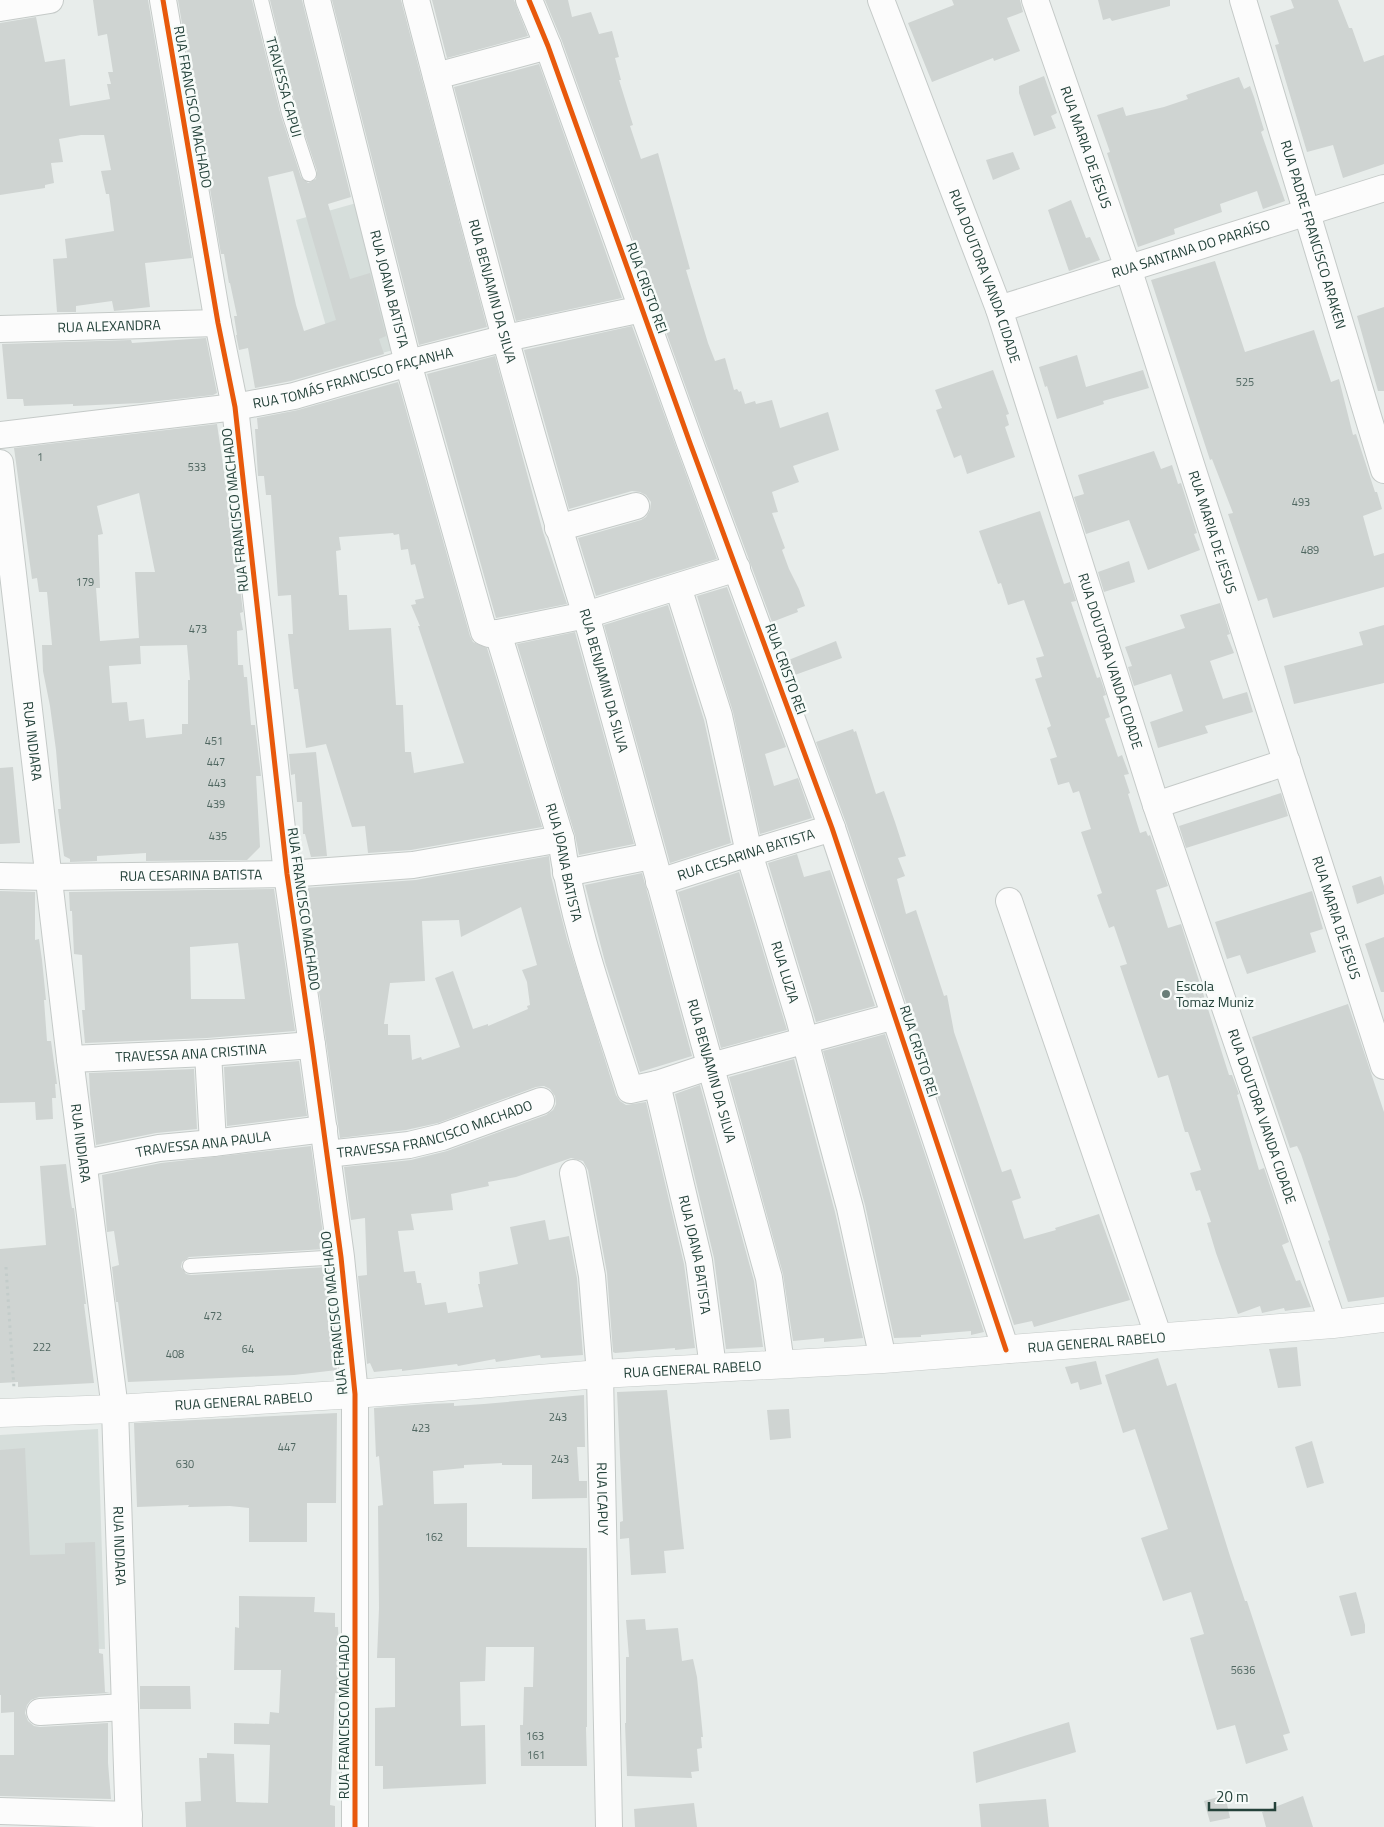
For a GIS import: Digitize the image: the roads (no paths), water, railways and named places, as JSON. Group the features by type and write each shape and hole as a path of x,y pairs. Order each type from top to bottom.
{"street":[{"path":"0,8 50,0"},
{"name":"RUA FRANCISCO MACHADO","path":"163,0 218,323 235,407 287,874 341,1257 355,1394 355,1827"},
{"name":"RUA JOANA BATISTA","path":"318,0 408,363 491,632 561,839 574,912 630,1090 657,1084 699,1261 713,1368"},
{"name":"RUA BENJAMIN DA SILVA","path":"416,0 558,528 586,615 769,1278 781,1364"},
{"name":"RUA CRISTO REI","path":"529,0 548,46 832,828 1006,1350"},
{"name":"RUA DOUTORA VANDA CIDADE","path":"881,0 999,309 1156,805 1333,1324"},
{"name":"RUA MARIA DE JESUS","path":"1035,0 1128,268 1384,1066"},
{"name":"RUA PADRE FRANCISCO ARAKEN","path":"1243,0 1384,470"},
{"path":"436,76 548,46"},
{"name":"RUA SANTANA DO PARAÍSO","path":"999,309 1384,188"},
{"name":"RUA TOMÁS FRANCISCO FAÇANHA","path":"0,435 235,407 294,396 408,363 506,338 642,309"},
{"name":"RUA ALEXANDRA","path":"0,329 218,323"},
{"name":"RUA INDIARA","path":"0,463 70,1059 115,1409 129,1821"},
{"path":"558,528 636,506"},
{"path":"491,632 586,615 736,568"},
{"name":"RUA LUZIA","path":"678,587 719,716 749,852 804,1040 850,1208 883,1359"},
{"path":"1156,805 1286,762"},
{"name":"RUA CESARINA BATISTA","path":"659,882 749,852 832,828"},
{"name":"RUA CESARINA BATISTA","path":"0,876 287,874 413,865 561,839"},
{"path":"566,873 652,856"},
{"path":"1009,901 1159,1338"},
{"path":"657,1084 711,1066 895,1016"},
{"name":"TRAVESSA ANA CRISTINA","path":"70,1059 208,1053 312,1045"},
{"path":"208,1053 213,1143"},
{"name":"TRAVESSA FRANCISCO MACHADO","path":"327,1154 409,1145 442,1137 541,1101"},
{"name":"TRAVESSA ANA PAULA","path":"84,1163 159,1148 324,1129"},
{"name":"RUA ICAPUY","path":"573,1173 592,1276 600,1374 609,1827"},
{"name":"RUA GENERAL RABELO","path":"8,1413 115,1409 355,1394 600,1374 883,1359 1333,1324 1384,1318"},
{"path":"40,1712 125,1707"},
{"path":"0,1811 129,1821"}],"lane":[{"name":"TRAVESSA CAPUI","path":"261,0 289,113 309,174"},
{"path":"190,1266 341,1257"}],"place":[{"name":"Escola Tomaz Muniz","path":"1166,994"}]}
